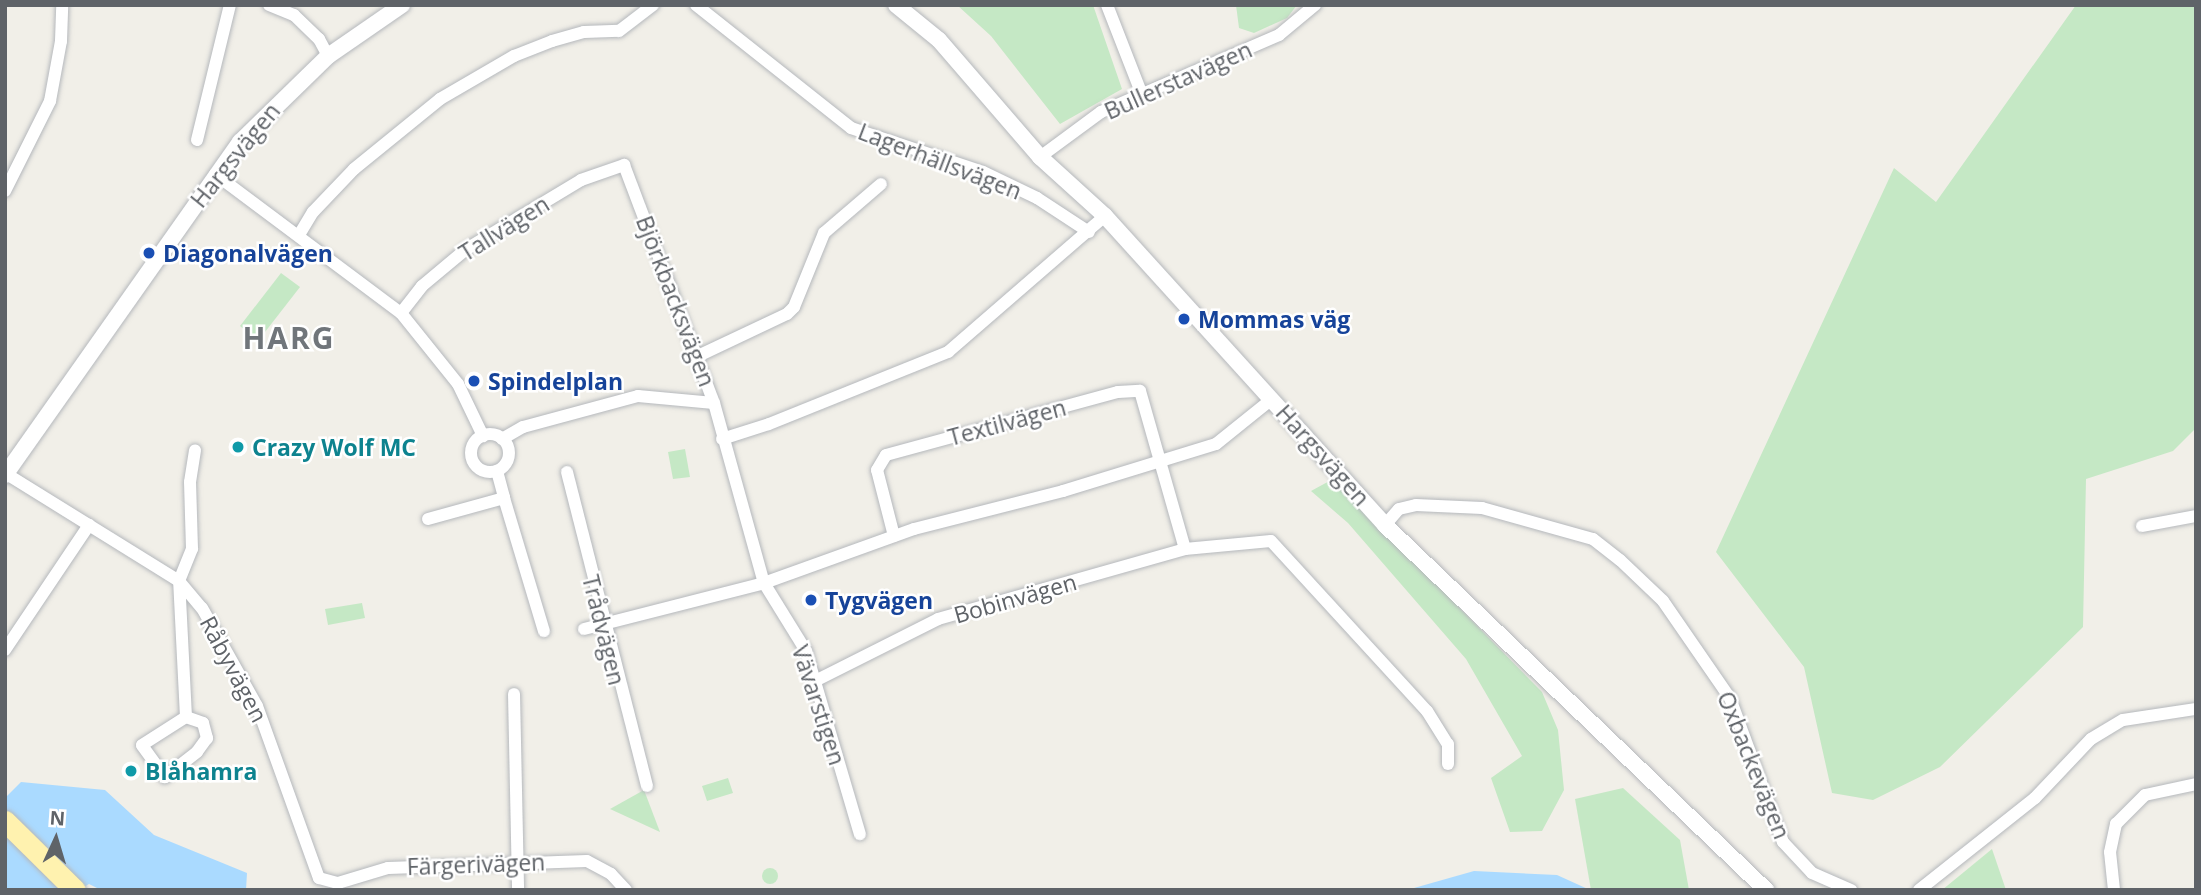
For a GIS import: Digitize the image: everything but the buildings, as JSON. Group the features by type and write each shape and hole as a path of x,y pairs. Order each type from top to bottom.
{"main road":[{"path":"5,821 75,890"}],"street":[{"path":"5,191 50,101 61,41 62,5"},
{"path":"197,140 230,5"},
{"path":"269,5 294,15 319,39 328,57"},
{"name":"Hargsvägen","path":"6,474 215,174 284,96 328,57 402,5"},
{"path":"299,235 313,212 362,161 440,99 505,61 552,41 584,32 619,31 653,5"},
{"name":"Lagerhällsvägen","path":"696,5 850,128 983,172 1037,198 1089,232"},
{"name":"Hargsvägen","path":"896,5 939,40 1040,157 1105,216 1385,525 1766,890"},
{"path":"1107,5 1141,92"},
{"name":"Bullerstavägen","path":"1040,157 1101,112 1141,92 1279,35 1315,5"},
{"name":"Tallvägen","path":"401,313 422,286 465,250 581,180 624,165"},
{"name":"Björkbacksvägen","path":"624,165 698,356 714,403 722,439"},
{"path":"215,174 401,313 458,384 483,436"},
{"path":"698,356 794,307 824,233 881,184"},
{"path":"764,583 722,439 769,425 948,352 1105,216"},
{"name":"Textilvägen","path":"894,536 877,470 886,455 1118,392 1140,391 1163,462"},
{"path":"483,436 502,439 523,427 638,396 714,403"},
{"path":"584,629 764,583 894,536 1163,462 1216,444 1251,421 1272,399"},
{"path":"483,436 473,445 472,457 484,471 497,471"},
{"path":"497,471 509,454 502,439"},
{"path":"186,717 179,580 191,549 190,482 195,450"},
{"path":"1163,462 1185,549"},
{"path":"497,471 544,631"},
{"name":"Trådvägen","path":"567,472 603,624 647,786"},
{"name":"Råbyvägen","path":"6,474 179,580 225,642 257,706 318,878"},
{"path":"428,519 505,498"},
{"name":"Oxbackevägen","path":"1385,525 1399,509 1416,505 1482,508 1594,540 1620,560 1663,601 1730,698 1783,842 1812,873 1851,890"},
{"path":"2143,526 2196,516"},
{"path":"5,650 89,525"},
{"name":"Bobinvägen","path":"813,682 938,619 1185,549 1271,541 1427,710 1448,744 1448,764"},
{"name":"Vävarstigen","path":"764,583 806,651 859,834"},
{"path":"514,694 518,890"},
{"path":"1919,890 2035,799 2091,739 2123,720 2196,709"},
{"path":"186,717 202,723 207,737 197,752 165,776 142,745 186,717"},
{"path":"2114,890 2110,852 2116,824 2145,795 2196,783"},
{"name":"Färgerivägen","path":"318,878 338,883 388,868 587,861 611,874 626,890"}],"green space":[{"path":"957,5 1093,5 1122,89 1060,124 991,36"},
{"path":"1236,5 1297,5 1287,18 1254,33 1239,28"},
{"path":"2076,5 2196,5 2196,428 2173,451 2086,479 2083,627 1940,767 1873,800 1832,793 1804,667 1716,552 1894,168 1936,202"},
{"path":"281,273 300,287 258,341 240,326"},
{"path":"685,449 690,477 673,479 668,452"},
{"path":"1333,479 1542,692 1558,730 1564,790 1542,831 1510,832 1491,778 1522,756 1466,659 1348,523 1311,491"},
{"path":"362,603 365,618 328,625 325,609"},
{"path":"728,778 733,793 707,801 702,786"},
{"path":"1623,788 1680,840 1689,890 1591,890 1575,799"},
{"path":"644,790 660,832 610,809"},
{"path":"1992,849 2006,890 1942,890"},
{"path":"770,868 778,876 770,884 762,876"}],"water":[{"path":"21,782 105,790 154,835 247,873 246,890 101,890 89,884 79,890 5,890 5,798"},
{"path":"1474,871 1557,875 1590,890 1407,890"}],"place":[{"name":"Diagonalvägen","path":"149,253"},
{"name":"Mommas väg","path":"1184,319"},
{"name":"Spindelplan","path":"474,381"},
{"name":"Crazy Wolf MC","path":"238,447"},
{"name":"Tygvägen","path":"811,600"},
{"name":"Blåhamra","path":"131,771"}],"district":[{"name":"HARG","path":"289,338"}]}
